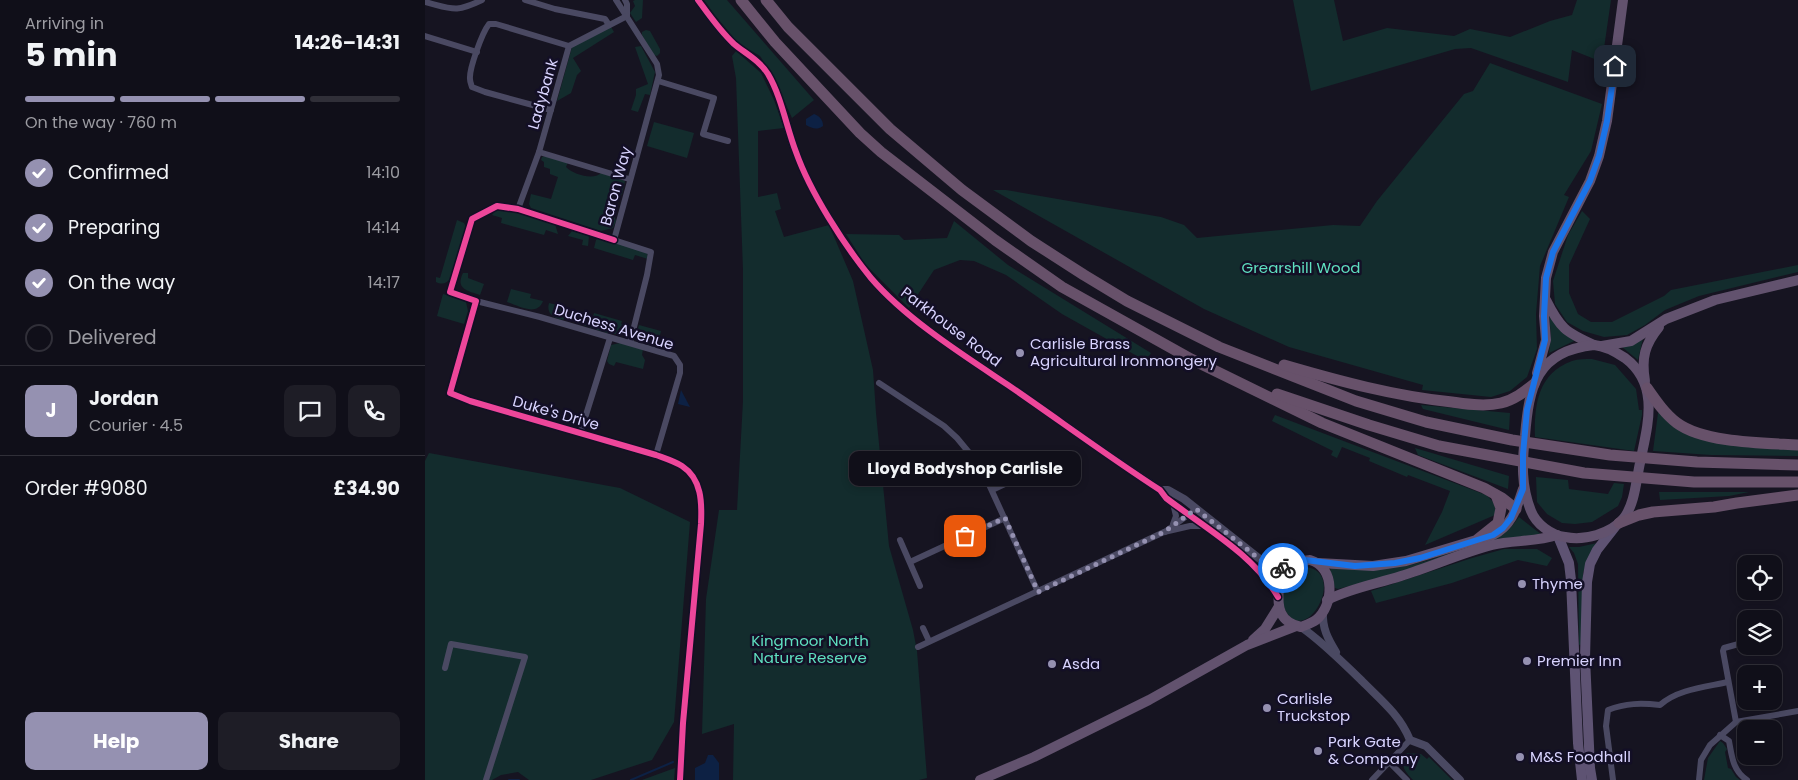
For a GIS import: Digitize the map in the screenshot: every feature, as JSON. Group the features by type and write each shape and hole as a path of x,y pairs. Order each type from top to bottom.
{"highway":[{"path":"741,0 775,42 860,133 881,152 980,228 1062,287 1191,359 1322,423 1495,494 1524,516 1534,519 1557,536 1572,539 1589,537 1639,515 1653,512 1714,507 1798,495"},
{"path":"766,0 788,28 890,129 962,190 1031,241 1084,276 1127,302 1219,347 1356,401 1426,422 1512,440 1610,455 1668,460 1798,464"},
{"path":"1247,645 1265,629 1278,608 1281,576 1285,568 1299,561 1310,560 1318,563 1355,566 1395,563 1420,558 1499,532 1508,523 1516,509 1523,489 1525,429 1529,403 1545,340 1546,278 1553,252 1590,181 1603,141 1623,0"},
{"path":"1219,347 1350,384 1439,401 1486,405 1500,404 1514,398 1535,381 1544,368 1561,354 1573,349 1631,341 1666,319 1715,300 1798,280"},
{"path":"1545,299 1556,319 1573,336 1615,352 1629,361 1672,419 1693,432 1725,438 1798,445"},
{"path":"1617,524 1629,510 1647,430 1649,409 1644,368 1645,350 1649,340 1666,319"},
{"path":"1235,380 1369,425 1439,446 1584,473 1694,482 1798,482"},
{"path":"1523,489 1534,519"},
{"path":"1478,539 1499,523 1501,508 1495,494"},
{"path":"1327,600 1339,594 1401,576 1492,545 1520,540 1541,540 1557,536"},
{"path":"980,780 1034,757 1149,700 1247,645 1315,621 1323,612 1327,600 1329,580 1327,574 1318,563"},
{"path":"1278,608 1285,619 1299,626"}],"main road":[{"path":"1592,780 1585,658 1587,582 1590,564 1597,550 1617,524"},
{"path":"1557,536 1569,563 1571,580 1573,663 1582,780"}],"street":[{"path":"425,2 455,10 464,9 482,0"},
{"path":"525,0 555,9 605,19 609,25"},
{"name":"Baron Way","path":"617,0 657,64 659,75 629,179 614,240 651,252 630,343"},
{"path":"625,0 627,16"},
{"name":"Parkhouse Road","path":"698,0 715,23 735,44 758,61 767,73 779,98 796,153 815,193 845,242 872,279 920,322 982,368 1160,490 1166,498 1191,520 1204,526 1245,557 1265,576 1278,596"},
{"name":"Ladybank","path":"519,209 539,152 569,46 627,16"},
{"path":"551,110 472,87 469,78 484,31 489,24 496,24 569,46"},
{"path":"425,36 477,52"},
{"path":"658,81 714,98 703,134 728,142"},
{"path":"539,152 629,179"},
{"path":"476,301 450,292 472,219 497,206 519,209 614,240"},
{"name":"Duchess Avenue","path":"476,301 540,317 674,356 680,364 680,373 655,455"},
{"name":"Duke's Drive","path":"476,301 450,393 470,401 655,455 680,464 695,481 702,498 701,524 680,780"},
{"path":"580,434 610,338"},
{"path":"879,383 944,426 957,438 981,467 1038,592"},
{"path":"992,490 1048,464"},
{"name":"Parkhouse Road","path":"1160,490 1168,490 1196,509 1270,567 1285,568"},
{"path":"1172,526 1176,516 1173,503"},
{"path":"918,647 1191,520 1196,509"},
{"path":"910,562 1005,518"},
{"path":"1164,532 1172,526 1191,520"},
{"path":"900,540 920,586"},
{"path":"1323,612 1322,620 1327,637 1339,658"},
{"path":"1299,626 1317,638 1383,700 1405,726 1410,740 1426,746 1460,780"},
{"path":"923,628 929,641"},
{"path":"445,668 451,644 525,657 486,780"},
{"path":"1736,722 1723,651 1724,648 1737,644"},
{"path":"1613,780 1606,726 1607,710 1622,704 1661,704 1681,693 1728,682"},
{"path":"1699,780 1701,760 1710,745 1736,722 1798,712"},
{"path":"1720,735 1729,741 1733,762 1739,775 1747,780"},
{"path":"1372,780 1410,740"},
{"path":"1389,762 1407,780"}],"green space":[{"path":"643,0 642,18 636,22 630,13 635,6 633,1"},
{"path":"704,0 727,0 814,100 792,118 772,74 760,56 738,43"},
{"path":"1293,0 1334,0 1343,41 1387,28 1454,36 1470,29 1510,37 1550,21 1572,15 1577,0 1611,0 1602,62 1572,50 1568,82 1471,48 1455,49 1311,91"},
{"path":"611,27 614,32 573,58 581,71 577,75 571,93 557,101 572,47"},
{"path":"650,31 660,49 660,53 657,56 653,55 642,35 642,32"},
{"path":"641,46 655,72 650,95 645,94 638,112 631,110 636,89 648,84 635,47"},
{"name":"Kingmoor North Nature Reserve","path":"736,51 761,73 774,100 784,128 758,131 758,197 777,193 781,209 775,211 784,237 829,225 853,281 873,370 889,546 913,630 917,651 927,778 919,780 733,780 734,724 702,734 706,599 719,510 737,510 743,401 743,270 736,78 732,56"},
{"name":"Grearshill Wood","path":"1490,63 1602,104 1591,151 1564,195 1569,197 1540,266 1536,314 1537,349 1527,377 1510,391 1491,397 1422,390 1423,385 1289,347 1204,309 993,190 1006,190 1161,217 1184,225 1197,238 1333,225 1360,226 1377,201 1464,94 1473,91"},
{"path":"654,122 694,133 687,158 647,146"},
{"path":"546,156 568,162 566,167 584,176 595,176 602,172 625,181 622,194 619,197 614,197 611,212 616,221 613,228 601,231 531,208 529,204 531,194 551,199 558,177 550,174 550,169 544,167 544,162 541,160 542,157"},
{"path":"496,210 519,212 555,224 558,234 546,230 544,235 501,223 502,218 492,215"},
{"path":"1582,211 1590,219 1569,265 1569,293 1578,314 1591,322 1612,322 1664,296 1671,290 1798,265 1798,272 1699,296 1665,310 1645,325 1627,335 1604,337 1583,331 1567,322 1555,304 1553,281 1568,235"},
{"path":"457,220 464,223 466,227 451,277 442,284 438,283 436,282 436,277 440,278"},
{"path":"954,221 1008,265 1151,353 1146,361 1062,314 1006,275 974,261 960,260 934,270 909,308 865,264 846,234 899,235 904,240 947,238"},
{"path":"572,231 589,236 588,246 582,245 583,240 568,236"},
{"path":"599,237 647,252 648,259 635,255 633,260 594,248"},
{"path":"463,273 468,273 468,278 484,284 480,295 462,286 461,278"},
{"path":"511,289 531,294 530,298 543,301 540,306 532,309 517,306 507,302"},
{"path":"443,294 462,299 466,302 468,311 464,324 437,316"},
{"path":"549,303 566,307 564,313 569,314 563,320 556,318 549,312"},
{"path":"594,313 622,321 621,324 632,327 628,332 622,334 607,333 578,323 575,317 592,321"},
{"path":"1549,315 1574,341 1549,353 1551,336"},
{"path":"639,325 661,331 657,347 638,341 636,335"},
{"path":"1643,338 1638,360 1622,347"},
{"path":"620,343 643,349 642,355 645,360 643,369 616,362 614,366 609,364 607,361 611,345"},
{"path":"1592,359 1615,365 1636,389 1639,410 1642,410 1642,415 1634,451 1535,437 1537,402 1545,382 1561,366 1574,360"},
{"path":"1421,405 1510,413 1509,430 1423,409"},
{"path":"1658,413 1686,434 1798,448 1798,456 1711,455 1653,451"},
{"path":"1275,415 1486,495 1494,504 1495,515 1425,545 1442,512 1450,491 1408,475 1407,477 1369,461 1370,458 1342,447 1337,458 1331,455 1333,451 1272,421"},
{"path":"1415,448 1509,476 1508,489 1418,455"},
{"path":"429,453 620,488 690,522 674,722 652,760 591,780 529,780 518,772 501,775 492,780 425,780 425,461"},
{"path":"1536,477 1568,480 1569,489 1608,494 1614,483 1624,484 1622,497 1618,506 1592,522 1562,523 1547,514 1537,502"},
{"path":"1659,492 1749,492 1729,496 1660,500"},
{"path":"1519,517 1542,535 1338,589 1335,588 1330,571 1331,568 1407,566 1502,535"},
{"path":"1597,543 1583,573 1583,644 1579,645 1578,564 1574,553 1569,547"},
{"path":"1504,549 1537,549 1552,558 1547,566 1518,560 1452,583 1376,603 1371,591 1472,558"},
{"path":"1299,567 1314,569 1322,578 1324,589 1321,601 1314,612 1305,619 1296,620 1287,613 1282,600 1282,594 1285,581"},
{"path":"1720,741 1727,749 1725,752 1728,768 1740,780 1704,780 1708,758"},
{"path":"1407,753 1421,754 1427,759 1429,757 1452,780 1413,780 1407,774 1403,764"},
{"path":"675,768 674,780 642,780"}],"water":[{"path":"814,114 820,118 823,126 815,128 806,125 806,119"},
{"path":"681,390 690,407 678,404"},
{"path":"708,755 713,755 719,763 719,780 695,780 695,768 705,763"}],"waterway":[{"path":"631,780 673,762"},
{"path":"509,780 519,780"}],"cycle path":[{"path":"698,0 729,39 756,61 768,74 777,93 802,168 819,201 850,250 885,293 918,322 954,349 1160,490 1166,498 1242,555 1268,582 1278,597"},
{"path":"614,240 518,209 497,206 472,219 450,292 476,301 450,393 470,401 656,455 682,466 694,478 701,500 701,524 683,723 680,780"}],"way so far":[{"path":"965,536 1005,518 1038,592 1164,532 1196,509 1270,567 1283,568"}],"place":[{"name":"Carlisle Brass Agricultural Ironmongery","path":"1020,353"},
{"name":"Lloyd Bodyshop Carlisle","path":"965,536"},
{"name":"Thyme","path":"1522,584"},
{"name":"Premier Inn","path":"1527,661"},
{"name":"Asda","path":"1052,664"},
{"name":"Carlisle Truckstop","path":"1267,708"},
{"name":"Park Gate & Company","path":"1318,751"},
{"name":"M&S Foodhall","path":"1520,757"}],"route":[{"path":"1283,568 1305,560 1355,566 1395,563 1420,558 1493,535 1508,523 1516,509 1523,489 1523,454 1527,410 1545,346 1546,278 1553,252 1581,201 1599,156 1607,121 1615,66"}]}
